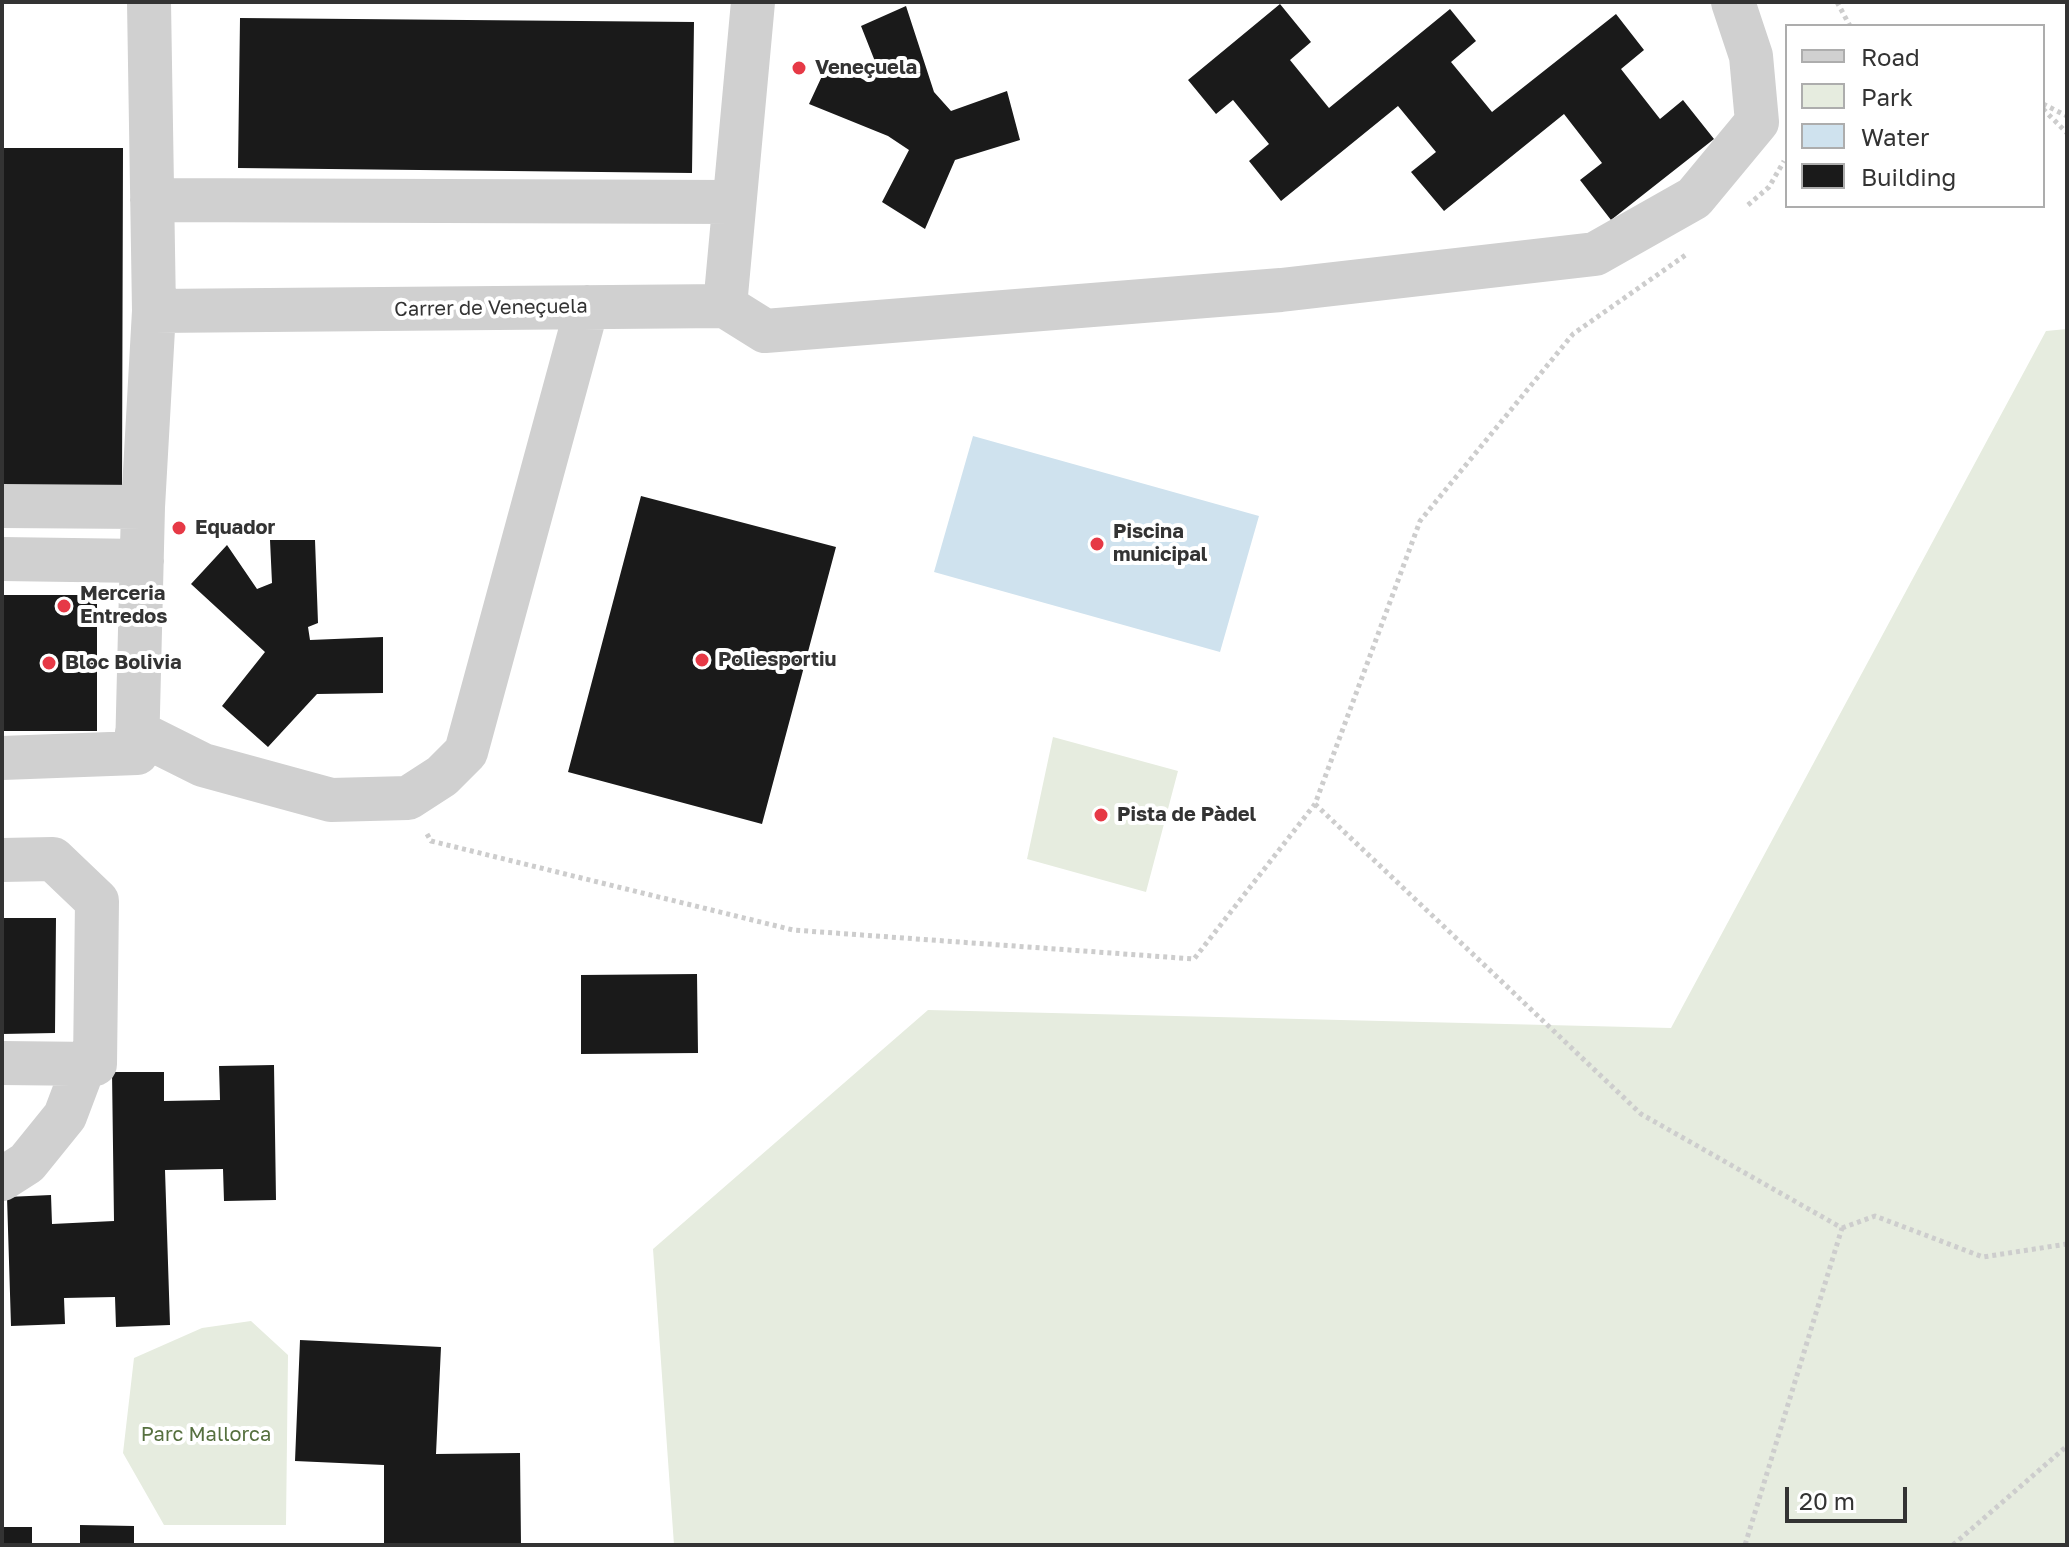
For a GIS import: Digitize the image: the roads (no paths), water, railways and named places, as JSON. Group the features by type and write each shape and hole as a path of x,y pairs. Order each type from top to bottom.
{"street":[{"path":"137,742 143,507 154,311 149,2"},
{"path":"753,2 725,306 765,331 1281,290 1595,254 1694,198 1757,122 1751,56 1733,2"},
{"path":"152,200 734,202"},
{"name":"Carrer de Veneçuela","path":"154,311 725,306"},
{"path":"2,758 137,742 203,765 331,800 408,798 442,776 466,752 587,307"},
{"path":"2,506 143,507"},
{"path":"2,559 142,561"},
{"path":"2,860 53,859 97,901 95,1064 2,1063"},
{"path":"2,1179 27,1163 65,1116 85,1063"}],"water":[{"name":"Piscina municipal","path":"973,436 1259,516 1220,652 934,572"}],"place":[{"name":"Veneçuela","path":"799,68"},
{"name":"Equador","path":"179,528"},
{"name":"Piscina municipal","path":"1097,544"},
{"name":"Merceria Entredos","path":"64,606"},
{"name":"Poliesportiu","path":"702,660"},
{"name":"Bloc Bolivia","path":"49,663"},
{"name":"Pista de Pàdel","path":"1101,815"}],"park label":[{"name":"Parc Mallorca","path":"206,1435"}]}
